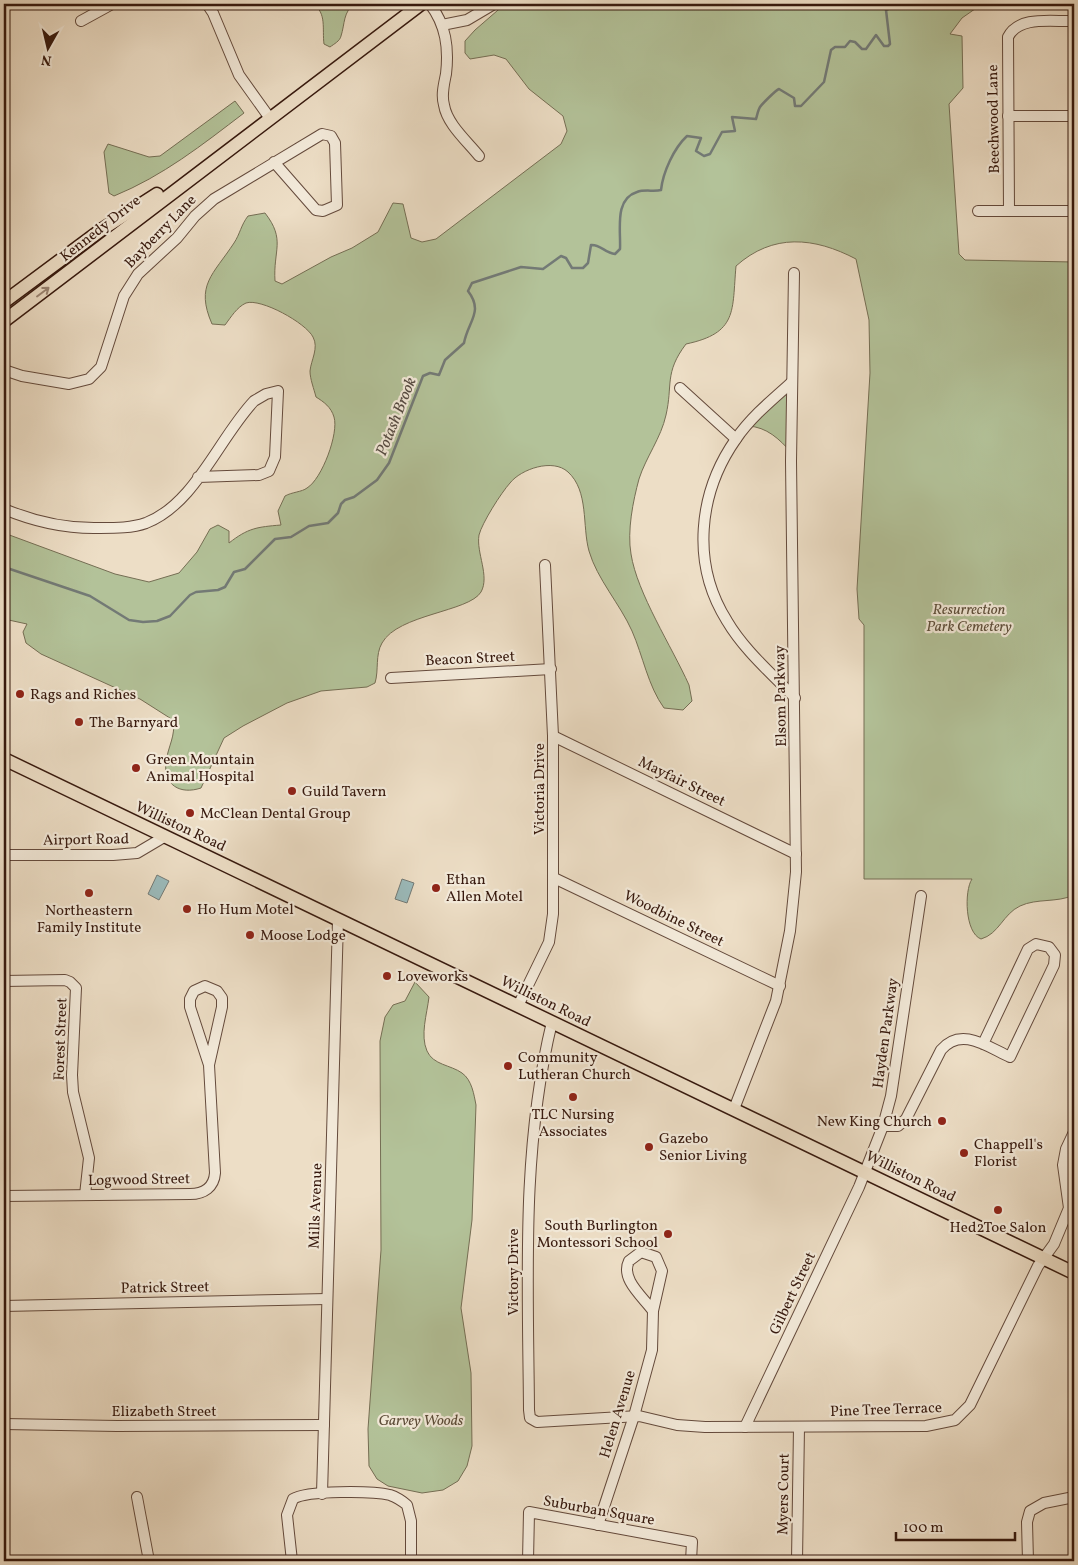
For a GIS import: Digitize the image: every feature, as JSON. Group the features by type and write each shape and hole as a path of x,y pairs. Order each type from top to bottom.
{"main road":[{"name":"Kennedy Drive","path":"4,321 269,117 421,4"},
{"name":"Kennedy Drive","path":"4,302 101,230 214,159"},
{"name":"Williston Road","path":"4,759 1074,1272"}],"street":[{"path":"81,21 94,16 112,4"},
{"path":"207,4 213,13 239,75 269,117"},
{"path":"430,4 442,25 448,50 443,95 444,108 452,123 479,156"},
{"path":"442,25 467,20 494,4"},
{"name":"Beechwood Lane","path":"1009,211 1008,37 1014,28 1022,23 1074,22"},
{"path":"1008,116 1074,116"},
{"name":"Bayberry Lane","path":"4,370 22,376 69,384 90,379 101,367 124,296 138,274 177,238 195,216 214,198 318,135 331,136 335,146 337,205 322,211 316,210 274,162"},
{"path":"978,211 1074,210"},
{"name":"Elsom Parkway","path":"734,1109 772,1016 780,986 794,903 796,854 792,382 794,273"},
{"path":"792,382 756,416 736,439 717,474 708,499 703,528 706,571 714,597 735,634 795,698"},
{"path":"680,388 736,439"},
{"path":"4,509 36,521 84,529 133,526 155,519 165,512 198,477 249,407 260,397 278,391 275,458 269,471 259,475 198,477"},
{"name":"Victoria Drive","path":"518,1006 549,942 553,924 554,736 545,565"},
{"name":"Beacon Street","path":"391,678 551,669"},
{"name":"Mayfair Street","path":"554,736 796,854"},
{"name":"Airport Road","path":"4,855 113,855 137,853 164,837"},
{"name":"Woodbine Street","path":"554,878 780,986"},
{"name":"Hayden Parkway","path":"866,1172 883,1126 891,1096 920,896"},
{"name":"Mills Avenue","path":"322,1494 338,920"},
{"path":"883,1126 898,1126 906,1120 941,1050 949,1042 964,1038 983,1044 1010,1057 1054,965 1055,955 1049,946 1036,944 1028,949 983,1044"},
{"name":"Forest Street","path":"4,981 65,980 76,988 72,1075 73,1092 89,1158 85,1195"},
{"name":"Logwood Street","path":"4,1196 190,1194 200,1193 208,1189 216,1173 209,1065 189,1003 194,992 205,986 217,991 222,1002 209,1065"},
{"name":"Victory Drive","path":"552,1022 534,1122 530,1161 528,1225 529,1414 530,1418 537,1422 634,1416"},
{"name":"Pine Tree Terrace","path":"634,1416 684,1426 745,1427 926,1426 955,1420 973,1400 1044,1258 1054,1244 1069,1208 1063,1165 1066,1149 1074,1132"},
{"name":"Gilbert Street","path":"745,1427 866,1172"},
{"name":"Helen Avenue","path":"598,1525 634,1416 653,1342 653,1311 662,1267 656,1257 649,1253 641,1252 628,1261 626,1272 629,1280 653,1311"},
{"name":"Patrick Street","path":"4,1306 327,1299"},
{"name":"Elizabeth Street","path":"4,1424 117,1426 324,1425"},
{"name":"Myers Court","path":"797,1561 799,1427"},
{"path":"292,1561 287,1522 290,1503 301,1495 322,1494 379,1494 396,1497 407,1505 411,1521 411,1561"},
{"path":"137,1497 149,1561"},
{"path":"1028,1561 1027,1522 1030,1511 1044,1503 1074,1497"},
{"name":"Suburban Square","path":"528,1561 529,1512 692,1542 691,1561"}],"green space":[{"path":"313,4 355,4 346,14 340,38 330,47 324,44 322,17"},
{"name":"Resurrection Park Cemetery","path":"505,4 982,4 962,18 950,34 962,36 963,88 949,104 959,254 965,260 1074,262 1074,895 1020,906 1009,914 992,933 981,939 972,929 969,921 967,902 969,885 972,879 864,879 864,625 859,619 857,589 870,373 869,320 856,259 825,246 794,242 779,243 750,255 736,266 734,296 729,318 724,326 715,333 686,344 679,354 672,371 664,423 639,479 631,516 630,545 640,586 689,685 692,701 683,710 664,708 658,699 632,631 597,572 589,551 584,509 575,480 562,468 554,466 538,467 522,473 510,483 492,508 479,535 479,549 484,579 481,592 474,599 417,619 390,633 380,648 375,683 367,687 321,691 287,703 224,738 201,788 193,790 180,789 174,786 167,777 166,762 173,736 173,720 140,699 41,654 26,643 23,632 27,624 4,619 4,533 115,574 149,582 179,573 197,552 210,529 218,525 229,531 229,543 253,529 281,525 278,511 285,496 305,489 313,483 328,455 334,434 333,413 327,405 316,397 311,377 310,371 315,341 309,331 293,319 272,308 253,302 246,303 240,307 225,325 212,324 205,299 209,281 213,272 234,243 248,216 265,213 271,222 277,238 275,281 282,284 331,257 352,248 378,232 393,203 403,204 411,238 422,242 436,239 561,144 567,131 563,116 529,89 506,59 494,55 470,59 465,53 465,41"},
{"path":"1018,4 1074,4 1074,7 1019,8"},
{"path":"235,101 244,113 197,148 166,169 132,188 114,196 109,193 104,152 108,144 149,157 160,156"},
{"path":"789,388 791,452 767,431 748,426"},
{"name":"Garvey Woods","path":"415,982 429,997 424,1031 427,1051 433,1059 458,1070 465,1076 472,1088 476,1105 472,1220 461,1308 471,1373 472,1446 467,1466 458,1481 443,1490 422,1493 388,1486 377,1479 369,1466 368,1429 381,1250 380,1041 385,1017 393,1005 405,1001"}],"water":[{"path":"157,875 169,881 159,900 148,894"},
{"path":"402,879 414,883 407,903 395,899"}],"waterway":[{"name":"Potash Brook","path":"4,567 90,596 129,620 143,622 157,621 170,616 190,595 196,592 218,590 225,587 234,572 245,569 275,539 291,537 309,526 328,523 338,513 341,504 345,500 354,497 377,480 389,463 423,376 430,373 439,375 445,360 464,343 475,311 473,298 468,291 472,283 521,267 543,269 561,256 566,258 572,268 583,268 588,263 591,245 615,254 620,249 620,216 625,201 637,192 661,190 670,161 687,136 701,138 696,151 704,156 710,154 722,132 735,131 732,117 756,119 760,107 779,89 794,98 795,106 801,106 824,82 831,50 835,47 845,47 850,41 855,42 862,49 866,49 876,35 884,46 888,46 890,44 886,10 895,6 905,8 912,4"}],"place":[{"name":"Rags and Riches","path":"20,694"},
{"name":"The Barnyard","path":"79,722"},
{"name":"Green Mountain Animal Hospital","path":"136,768"},
{"name":"Guild Tavern","path":"292,791"},
{"name":"McClean Dental Group","path":"190,813"},
{"name":"Ethan Allen Motel","path":"436,888"},
{"name":"Northeastern Family Institute","path":"89,893"},
{"name":"Ho Hum Motel","path":"187,909"},
{"name":"Moose Lodge","path":"250,935"},
{"name":"Loveworks","path":"387,976"},
{"name":"Community Lutheran Church","path":"508,1066"},
{"name":"TLC Nursing Associates","path":"573,1097"},
{"name":"New King Church","path":"942,1121"},
{"name":"Gazebo Senior Living","path":"649,1147"},
{"name":"Chappell's Florist","path":"964,1153"},
{"name":"Hed2Toe Salon","path":"998,1210"},
{"name":"South Burlington Montessori School","path":"668,1234"}]}
